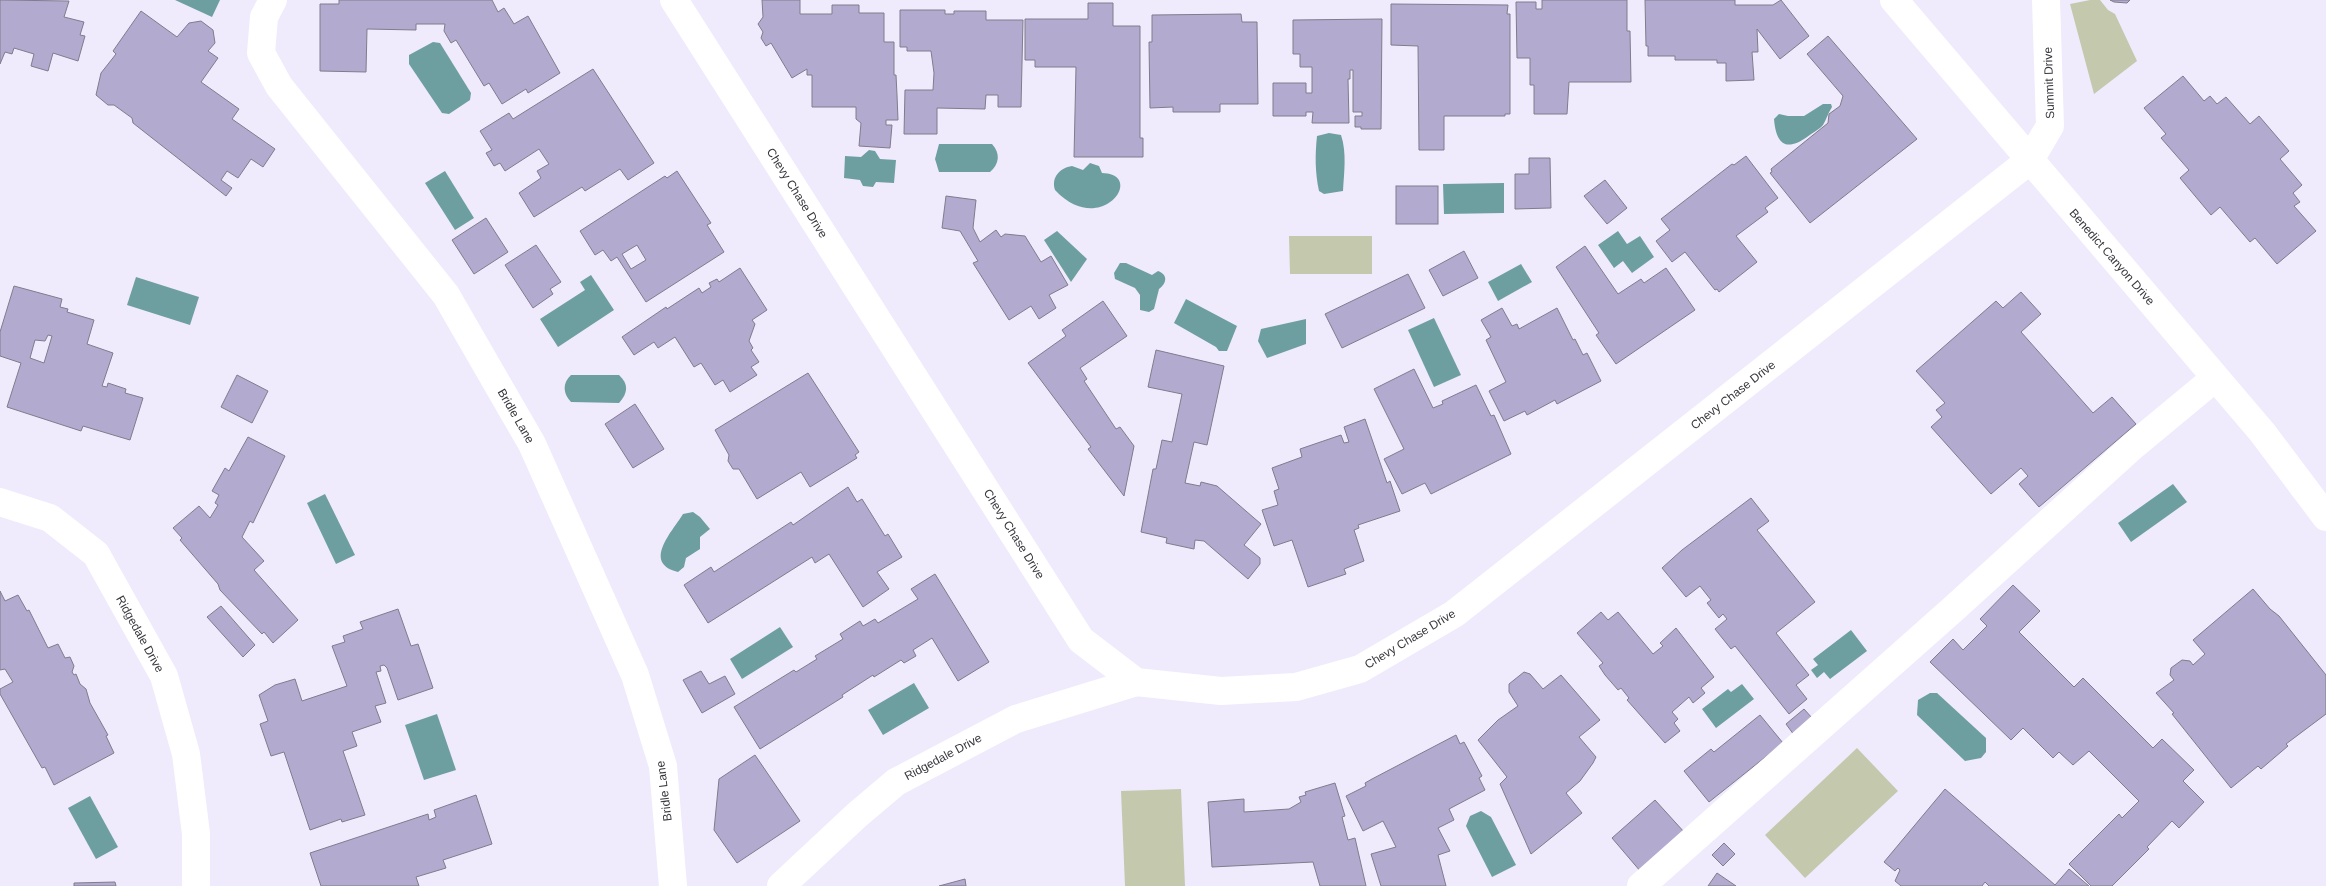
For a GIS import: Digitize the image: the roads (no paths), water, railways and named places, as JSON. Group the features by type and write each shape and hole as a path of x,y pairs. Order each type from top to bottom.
{"street":[{"name":"Bridle Lane","path":"273,0 264,17 262,53 279,86 446,295 532,444 635,675 663,766 673,886"},
{"name":"Chevy Chase Drive","path":"674,0 1081,640 1136,682 1230,690 1296,687 1360,669 1454,614 2030,160"},
{"name":"Benedict Canyon Drive","path":"1894,0 2262,432 2326,517"},
{"name":"Summit Drive","path":"2030,160 2050,126 2046,0"},
{"path":"1641,886 1951,612 2133,446 2215,378"},
{"name":"Ridgedale Drive","path":"0,502 50,518 96,554 164,676 186,754 196,834 196,886"},
{"name":"Ridgedale Drive","path":"781,886 857,815 896,782 1016,719 1136,682"}]}
